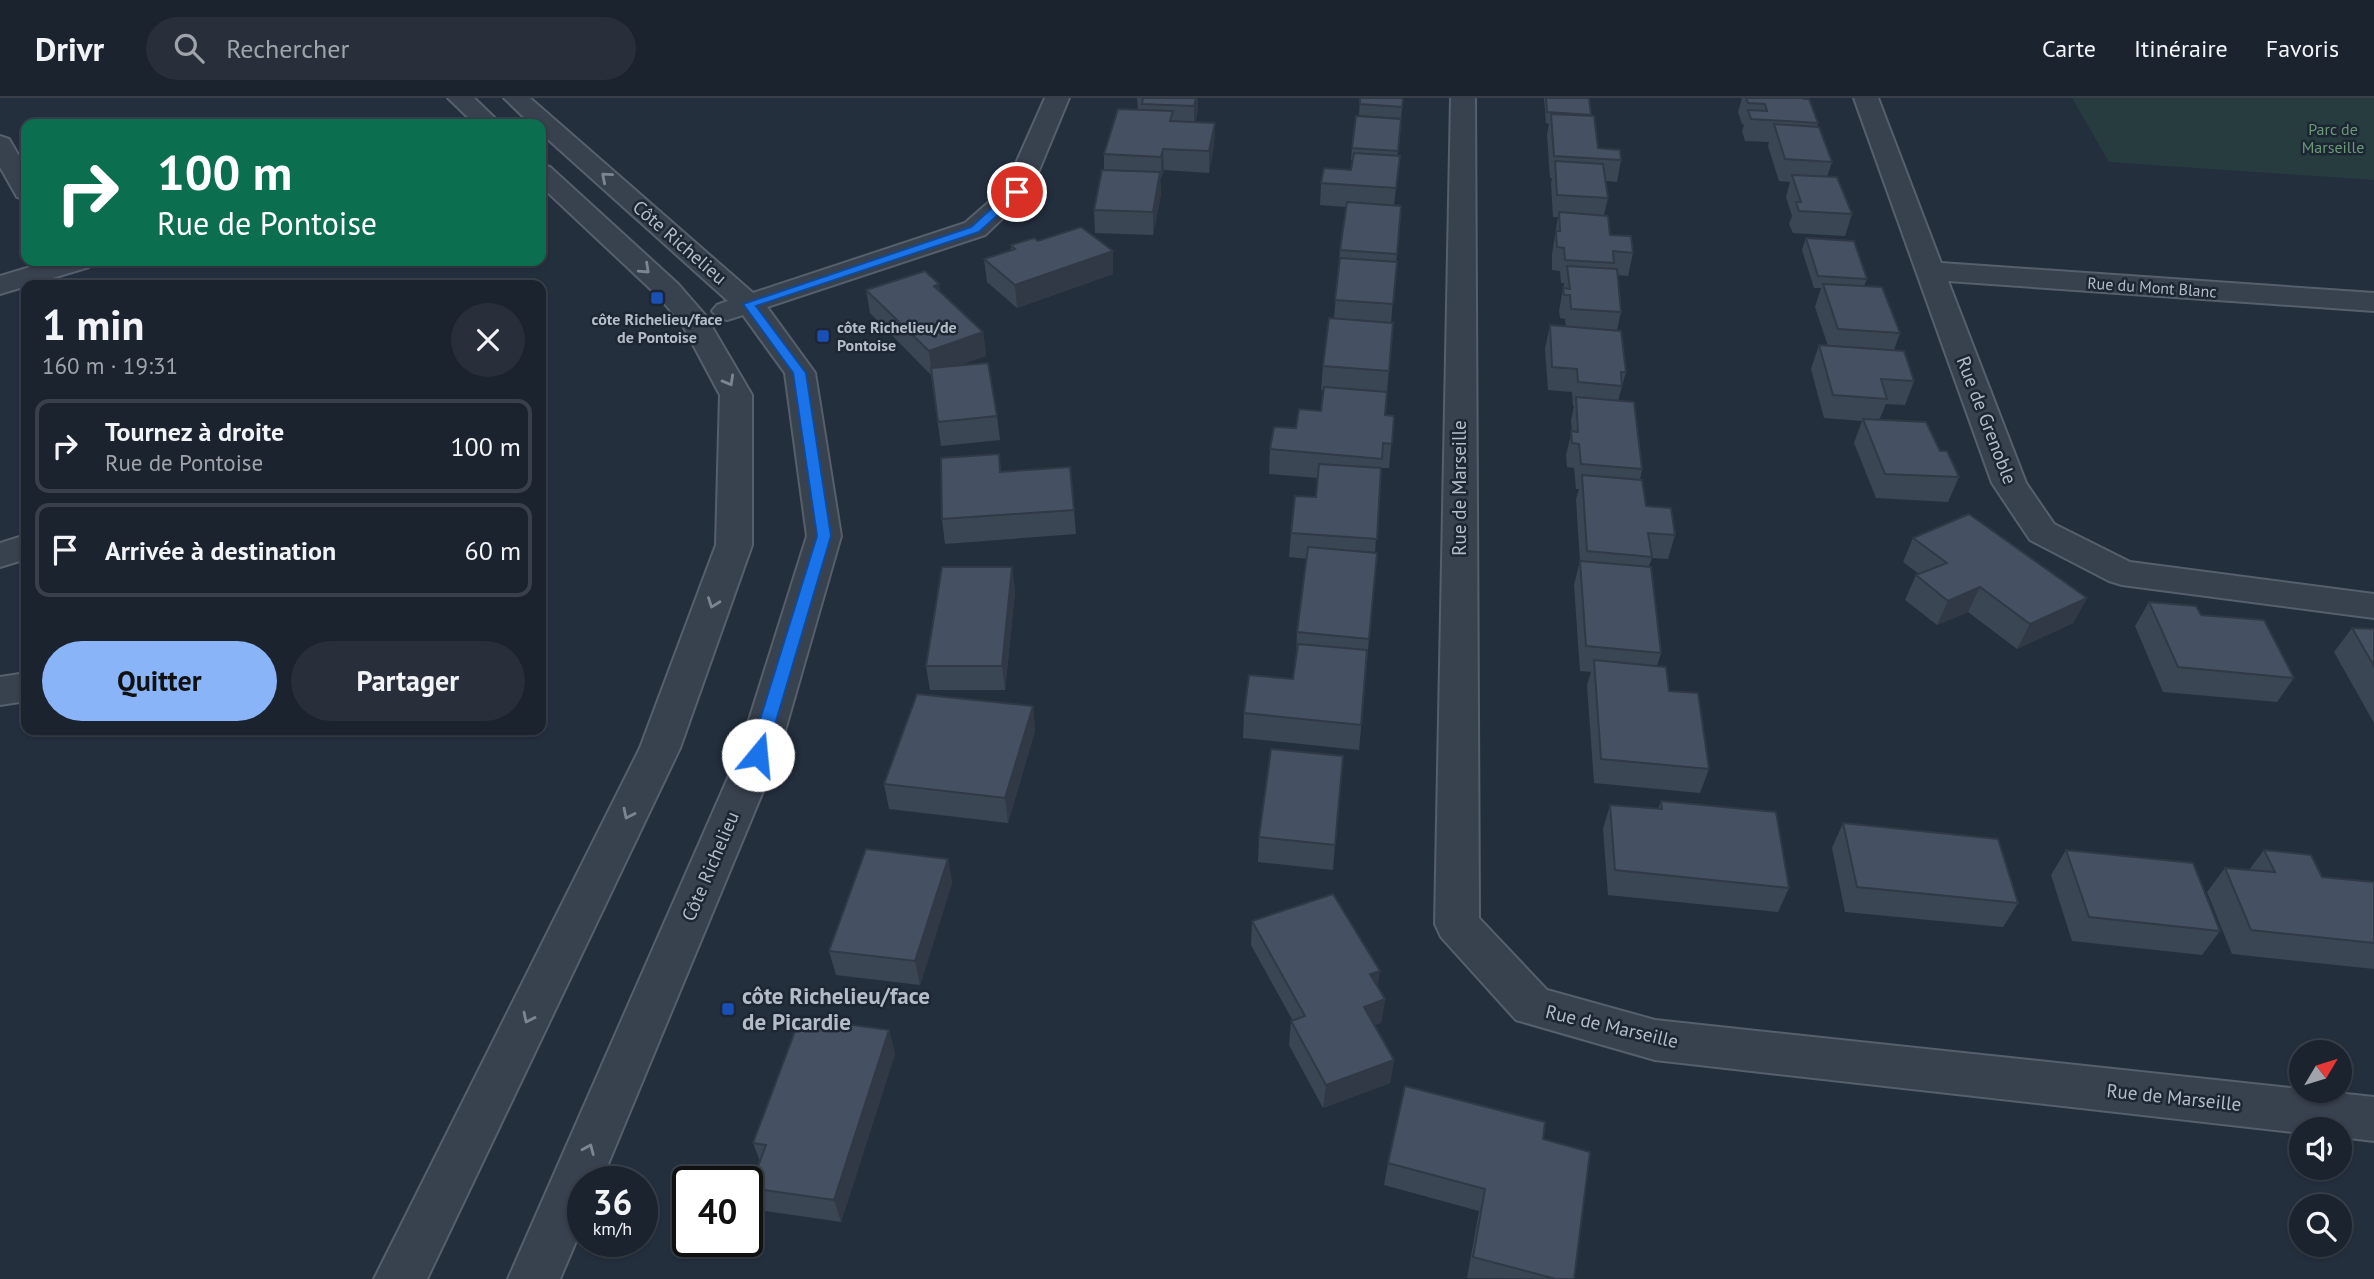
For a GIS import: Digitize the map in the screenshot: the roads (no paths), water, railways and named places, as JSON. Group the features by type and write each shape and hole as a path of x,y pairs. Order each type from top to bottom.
{"street":[{"path":"460,98 483,119"},
{"name":"Côte Richelieu","path":"516,98 536,119"},
{"path":"695,321 975,229 1017,192 1057,98"},
{"name":"Rue de Marseille","path":"1463,98 1457,924 1532,1006 1655,1040 2374,1119"},
{"name":"Rue de Grenoble","path":"1866,98 2009,483 2042,532 2122,573 2374,606"},
{"name":"Côte Richelieu","path":"534,1279 758,755 824,536 800,373 749,304 546,128"},
{"path":"0,144 21,182"},
{"path":"400,1279 660,748 734,545 736,395 695,321 668,290 546,177"},
{"path":"0,285 59,266"},
{"name":"Rue du Mont Blanc","path":"1931,271 2374,302"},
{"path":"0,556 21,548"},
{"path":"0,691 21,688"}],"place":[{"name":"côte Richelieu/face de Pontoise","path":"657,298"},
{"name":"côte Richelieu/de Pontoise","path":"823,336"},
{"name":"côte Richelieu/face de Picardie","path":"728,1009"}],"park label":[{"name":"Parc de Marseille","path":"2333,138"}]}
